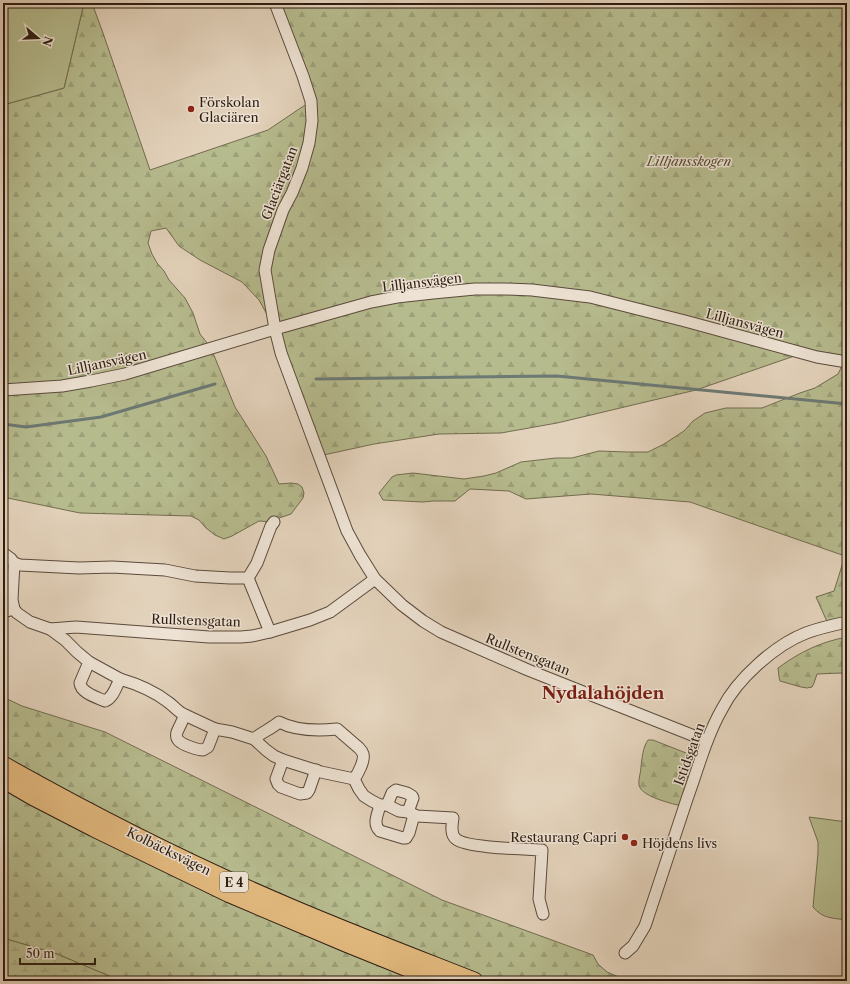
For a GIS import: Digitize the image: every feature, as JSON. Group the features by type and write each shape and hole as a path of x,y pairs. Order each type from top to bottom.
{"highway":[{"name":"Kolbäcksvägen","path":"3,765 100,818 166,851 293,909 474,981"},
{"name":"Kolbäcksvägen","path":"3,779 32,796 94,828 230,894 340,941 440,981"}],"street":[{"name":"Glaciärgatan","path":"275,3 311,101 312,121 309,143 302,168 283,210 269,250 266,270 275,329"},
{"name":"Lilljansvägen","path":"3,390 62,386 125,374 371,302 433,292 475,289 532,290 590,297 817,357 847,362"},
{"name":"Rullstensgatan","path":"275,329 281,353 347,531 375,579 402,605 440,632 528,670 707,741"},
{"path":"248,578 257,563 271,526 274,522"},
{"path":"3,553 14,563 20,564 79,568 112,567 165,570 195,576 248,578"},
{"path":"14,563 12,600 8,610 17,613 30,622 50,629 65,640 89,662 120,679 150,691 185,715 216,729 254,739 274,756 283,760 354,779"},
{"path":"248,578 270,632"},
{"name":"Rullstensgatan","path":"50,629 76,627 215,637 241,637 270,632 310,620 330,612 375,579"},
{"name":"Istidsgatan","path":"625,953 633,946 645,926 707,741 727,700 741,681 754,668 787,643 806,633 847,622"},
{"path":"89,662 80,683 80,686 84,691 106,701 111,697 120,679"},
{"path":"185,715 176,735 180,742 200,750 204,750 208,747 216,729"},
{"path":"254,739 279,722 297,729 323,731 337,729 357,745 362,751 363,754 360,767 357,776 354,779"},
{"path":"283,760 276,779 278,784 281,787 300,794 307,793 316,770"},
{"path":"354,779 364,796 372,801 399,811 435,818 452,818 452,831 455,838 459,841 476,846 542,850 539,899 543,914"},
{"path":"396,790 412,796 411,813 409,833 406,838 380,831 376,825 383,805 396,790"}],"green space":[{"path":"3,3 84,3 64,88 3,105"},
{"name":"Lilljansskogen","path":"84,3 92,3 150,170 268,130 311,101 275,3 847,3 847,622 829,626 816,597 834,591 845,556 690,502 591,494 526,499 509,491 470,489 455,501 423,502 383,500 379,493 392,477 396,475 413,473 464,479 496,473 521,462 556,458 572,458 599,451 648,452 684,431 693,421 705,413 726,408 762,408 815,388 838,374 844,362 803,353 696,390 557,423 501,433 439,434 374,444 319,456 275,329 259,300 242,282 200,260 179,246 166,228 151,231 148,243 152,254 169,280 185,298 193,313 200,334 211,348 235,407 266,456 279,484 298,484 302,487 304,493 303,498 291,514 279,518 274,522 259,521 224,539 215,535 199,520 191,516 80,513 3,497 3,105 64,88"},
{"path":"847,637 847,676 841,673 817,674 812,687 807,688 780,681 778,668 786,662 802,652 819,645"},
{"path":"3,697 22,706 105,732 442,900 593,955 598,964 607,972 628,981 121,981 57,954 3,938"},
{"path":"648,740 653,740 686,753 688,756 691,764 680,804 677,805 655,798 644,792 639,785 642,756"},
{"path":"809,817 847,822 847,920 824,916 813,907 818,842"},
{"path":"3,938 57,954 121,981 3,981"}],"waterway":[{"path":"316,379 557,376 847,404"},
{"path":"3,424 26,427 101,417 215,384"}],"place":[{"name":"Förskolan Glaciären","path":"191,109"},
{"name":"Restaurang Capri","path":"625,837"},
{"name":"Höjdens livs","path":"634,843"}],"district":[{"name":"Nydalahöjden","path":"603,693"}]}
